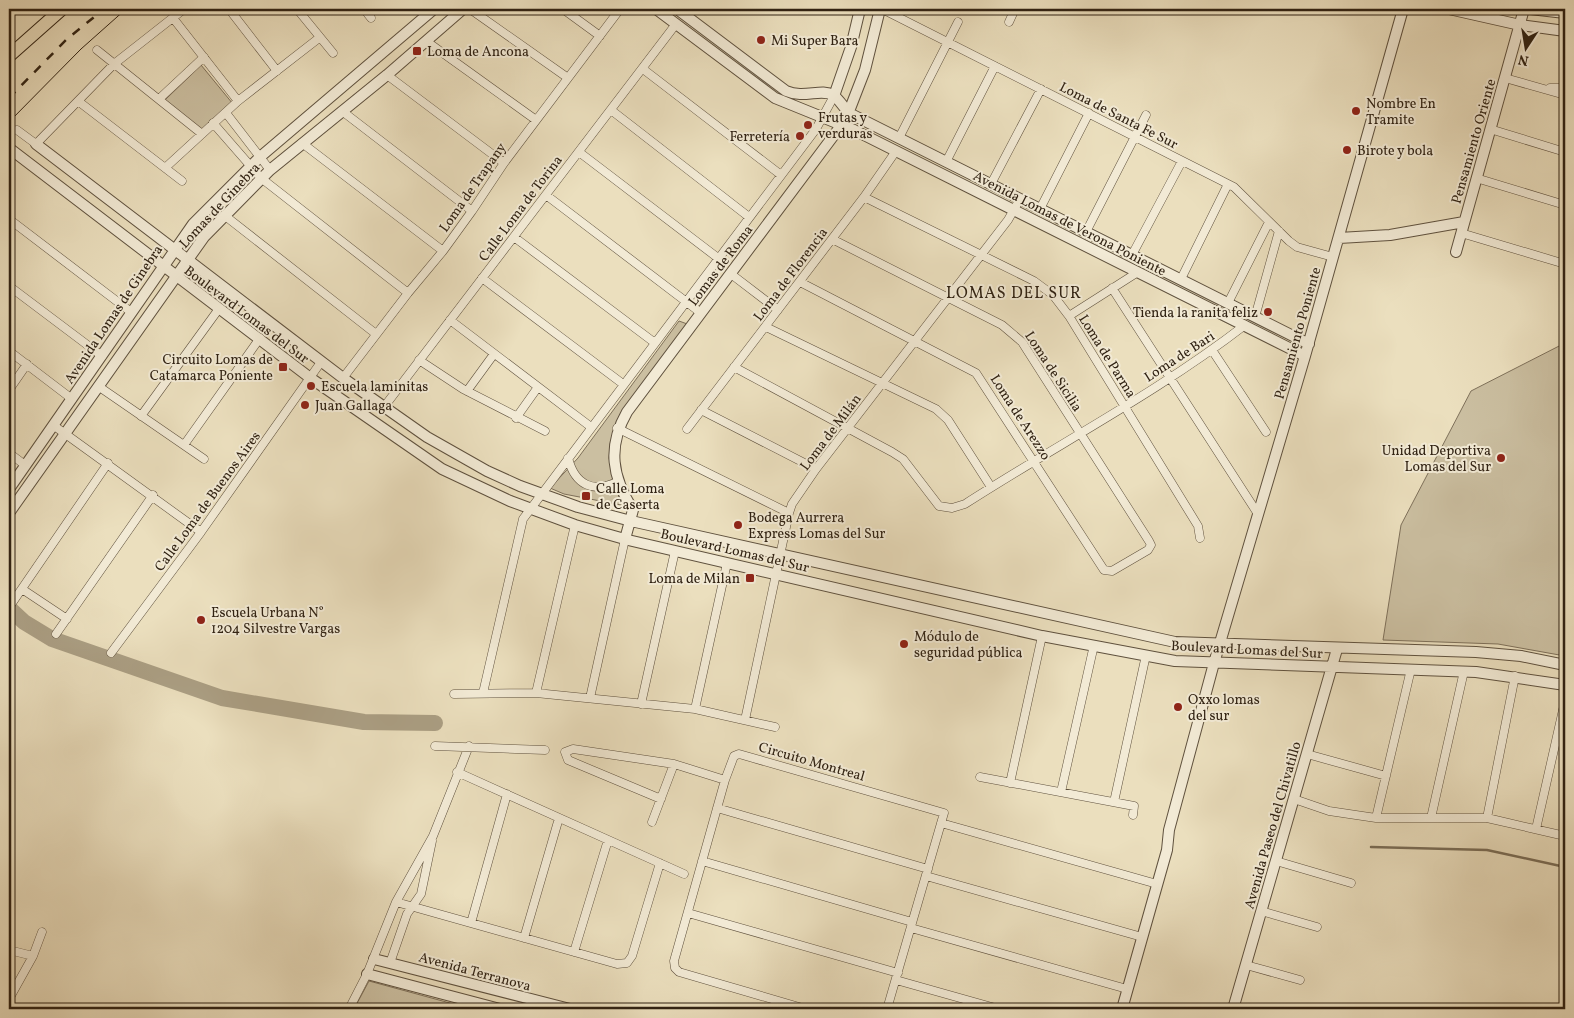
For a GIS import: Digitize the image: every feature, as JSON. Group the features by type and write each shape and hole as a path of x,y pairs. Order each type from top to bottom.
{"main road":[{"path":"9,56 62,9"}],"street":[{"path":"36,144 114,64 184,9"},
{"path":"229,9 276,71"},
{"path":"297,9 332,53"},
{"path":"364,9 372,18"},
{"name":"Avenida Lomas de Ginebra","path":"9,489 163,268 173,250 193,224 260,157 434,9"},
{"name":"Lomas de Ginebra","path":"9,513 174,276 224,215 261,178 302,142 387,75 462,9"},
{"path":"470,9 568,78"},
{"path":"563,9 600,36"},
{"name":"Loma de Trapany","path":"343,378 408,293 443,251 504,162 620,9"},
{"name":"Avenida Lomas de Verona Poniente","path":"656,9 767,94 842,125 896,151 1305,356"},
{"path":"677,9 777,86 794,95 822,92 834,96"},
{"name":"Lomas de Roma","path":"483,693 522,519 822,117 834,96 851,47 860,9"},
{"name":"Lomas de Roma","path":"632,521 634,510 623,494 615,468 614,445 617,428 627,412 842,125 849,113 865,70 881,9"},
{"name":"Loma de Santa Fe Sur","path":"881,9 1234,187 1297,247 1333,257"},
{"path":"1009,22 1015,9"},
{"name":"Pensamiento Poniente","path":"1214,663 1309,344 1404,9"},
{"path":"1449,9 1520,24 1565,31"},
{"name":"Pensamiento Oriente","path":"1456,252 1524,9"},
{"path":"1530,9 1565,13"},
{"path":"173,18 238,101"},
{"path":"899,138 958,22"},
{"name":"Calle Loma de Torina","path":"384,407 676,24"},
{"path":"165,168 238,101 319,38"},
{"path":"426,41 536,120"},
{"path":"96,50 202,134"},
{"path":"160,99 204,57"},
{"path":"946,162 995,66"},
{"path":"642,69 781,174"},
{"path":"387,75 504,162"},
{"path":"1505,78 1565,96"},
{"path":"1539,88 1565,88"},
{"path":"991,184 1041,89"},
{"name":"Avenida Lomas de Verona Poniente","path":"834,96 849,113 1309,344"},
{"path":"78,101 182,181"},
{"path":"611,110 749,217"},
{"path":"342,111 472,211"},
{"path":"226,113 270,170"},
{"path":"1040,209 1089,113"},
{"path":"1086,232 1146,115"},
{"path":"213,123 261,178 408,293"},
{"path":"1490,129 1565,152"},
{"name":"Boulevard Lomas del Sur","path":"17,130 321,362 427,437 487,471 578,508 1175,642 1493,654 1565,666"},
{"path":"302,142 443,251"},
{"name":"Boulevard Lomas del Sur","path":"9,148 218,310 260,338 309,377 442,469 530,508 575,525 675,551 1042,636 1176,661 1464,671 1515,676 1565,684"},
{"name":"Loma de Florencia","path":"687,429 832,240 896,151"},
{"path":"579,152 718,258"},
{"path":"1132,256 1182,161"},
{"path":"1476,178 1565,205"},
{"path":"1180,280 1228,184"},
{"path":"546,195 701,313"},
{"name":"Loma de Parma","path":"864,197 1045,288 1059,302 1198,526 1200,538"},
{"name":"Loma de Milán","path":"745,720 779,554 792,504 816,469 982,255 1020,199"},
{"path":"224,215 376,334"},
{"path":"9,219 131,312"},
{"path":"1228,304 1269,222"},
{"path":"1339,238 1390,235 1464,222"},
{"path":"1255,317 1279,231"},
{"path":"1461,233 1565,264"},
{"path":"514,237 654,343"},
{"name":"Loma de Sicilia","path":"832,240 1002,325 1014,334 1022,342 1151,545"},
{"path":"1069,316 1138,272"},
{"path":"731,274 778,310"},
{"path":"482,278 623,384"},
{"name":"Loma de Arezzo","path":"800,282 916,340 976,373 1104,570 1112,572 1148,550 1151,545"},
{"path":"9,286 102,356"},
{"path":"1112,288 1258,514"},
{"path":"141,416 218,310"},
{"path":"450,320 591,427"},
{"name":"Loma de Bari","path":"849,427 903,459 940,506 958,508 1080,435 1212,350 1245,325"},
{"path":"766,327 882,385 936,409 942,414 991,487"},
{"path":"184,445 260,338"},
{"path":"1212,350 1266,432"},
{"path":"9,351 72,399"},
{"path":"467,391 494,354"},
{"path":"420,360 467,391 545,432"},
{"name":"Calle Loma de Buenos Aires","path":"111,653 201,532 321,362"},
{"path":"9,390 27,364"},
{"path":"734,367 849,427"},
{"path":"98,386 204,459"},
{"path":"516,418 538,387"},
{"path":"701,410 816,469"},
{"path":"53,425 153,494 201,532"},
{"path":"617,428 789,513"},
{"path":"9,453 25,465"},
{"path":"568,458 572,472 581,482 596,487 609,486 619,481"},
{"path":"10,606 108,463"},
{"path":"56,634 153,494"},
{"path":"590,698 625,539 632,521"},
{"path":"536,693 575,525"},
{"path":"642,704 675,551"},
{"path":"695,709 727,563"},
{"path":"22,589 67,618"},
{"path":"1010,783 1042,636"},
{"path":"1061,792 1094,646"},
{"name":"Avenida Paseo del Chivatillo","path":"1233,1009 1337,648"},
{"path":"1114,802 1146,655"},
{"path":"1122,1009 1167,850 1169,830 1214,663"},
{"path":"1376,818 1411,669"},
{"path":"1431,818 1464,671"},
{"path":"1487,818 1515,676"},
{"path":"454,694 536,693 590,698 695,709 775,727"},
{"path":"1536,829 1565,701"},
{"path":"435,746 545,750"},
{"path":"349,1009 374,959 396,902 433,836 469,746"},
{"path":"661,799 568,760 565,752 573,749 674,764 725,780"},
{"name":"Circuito Montreal","path":"806,1009 679,972 674,968 674,961 702,861 725,780 734,756 745,754 944,813 941,823"},
{"path":"1307,754 1386,776"},
{"path":"652,822 674,764"},
{"path":"457,772 684,874"},
{"path":"980,777 1134,806 1133,815"},
{"path":"472,923 507,794"},
{"path":"1294,799 1329,811 1376,818 1487,818 1565,836"},
{"path":"718,808 1142,937"},
{"path":"524,938 559,818"},
{"path":"887,1009 941,823 1157,884"},
{"path":"390,963 407,914 421,894 432,853 433,836"},
{"path":"574,952 608,840"},
{"path":"702,861 1127,989"},
{"path":"1276,861 1351,883"},
{"path":"396,902 617,964 627,963 632,956 660,863"},
{"path":"1261,911 1317,927"},
{"path":"688,913 999,1009"},
{"path":"9,999 33,956 42,932"},
{"path":"9,950 33,956"},
{"name":"Avenida Terranova","path":"374,959 558,1008 570,1009"},
{"path":"1246,965 1300,980"},
{"path":"367,974 500,1009"}],"shaded area":[{"path":"201,65 233,104 201,131 165,100"},
{"path":"679,321 690,325 614,427 609,458 621,505 564,494 550,488 578,458"},
{"name":"Unidad Deportiva Lomas del Sur","path":"1565,343 1565,656 1498,644 1383,640 1401,525 1471,391"},
{"path":"369,981 472,1009 354,1009"}],"waterway":[{"path":"9,608 24,622 52,639 222,698 364,722 435,723"},
{"path":"1371,847 1487,850 1565,867"}],"tram line":[{"path":"9,122 81,49 126,9"}],"railway":[{"path":"9,98 67,39 104,9"}],"place":[{"name":"Mi Super Bara","path":"761,40"},
{"name":"Loma de Ancona","path":"417,51"},
{"name":"Nombre En Tramite","path":"1356,111"},
{"name":"Frutas y verduras","path":"808,125"},
{"name":"Ferretería","path":"800,136"},
{"name":"Birote y bola","path":"1347,150"},
{"name":"Tienda la ranita feliz","path":"1268,312"},
{"name":"Circuito Lomas de Catamarca Poniente","path":"283,367"},
{"name":"Escuela laminitas","path":"311,386"},
{"name":"Juan Gallaga","path":"305,405"},
{"name":"Unidad Deportiva Lomas del Sur","path":"1501,458"},
{"name":"Calle Loma de Caserta","path":"586,496"},
{"name":"Bodega Aurrera Express Lomas del Sur","path":"738,525"},
{"name":"Loma de Milan","path":"750,578"},
{"name":"Escuela Urbana N° 1204 Silvestre Vargas","path":"201,620"},
{"name":"Módulo de seguridad pública","path":"904,644"},
{"name":"Oxxo lomas del sur","path":"1178,707"}],"district":[{"name":"LOMAS DEL SUR","path":"1014,292"}]}
